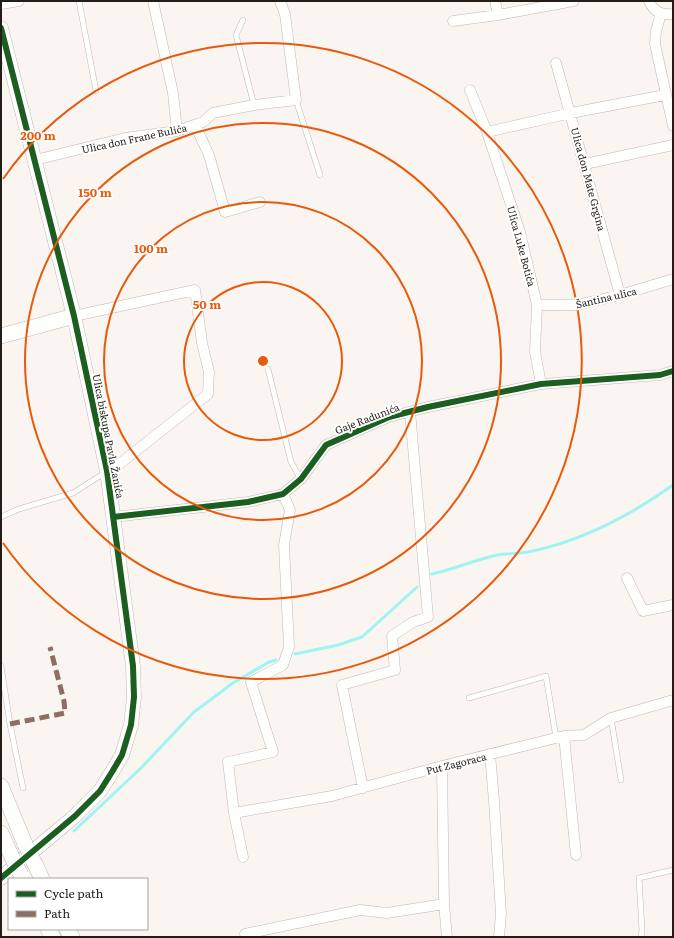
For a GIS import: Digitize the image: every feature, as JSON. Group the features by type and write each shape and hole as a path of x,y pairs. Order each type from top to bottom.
{"main road":[{"path":"1,336 74,316"},
{"path":"1,786 32,845 35,864 42,878"},
{"path":"1,833 21,877"}],"street":[{"path":"1,4 19,1"},
{"path":"153,1 173,93 177,131"},
{"path":"280,1 284,14 296,100"},
{"path":"495,1 498,15"},
{"path":"452,21 498,15 574,1"},
{"path":"650,1 655,11 661,14 673,14"},
{"path":"661,14 656,31 656,44 665,95 673,126"},
{"name":"Ulica biskupa Pavla Žanića","path":"1,28 74,316 107,471 133,666 134,698 131,725 122,754 100,791 75,816 32,845 1,878"},
{"name":"Ulica don Mate Grgina","path":"556,63 620,295"},
{"name":"Ulica Luke Botića","path":"470,90 487,132 520,232 537,305 535,352 541,384"},
{"path":"487,132 571,113 665,95"},
{"name":"Ulica don Frane Bulića","path":"35,160 125,138 177,131 203,122 213,113 254,105 296,100"},
{"path":"195,125 208,155 225,212 260,202"},
{"path":"584,164 673,145"},
{"name":"Šantina ulica","path":"537,305 578,305 673,280"},
{"path":"74,316 195,290 202,343 209,372 208,394 118,465 107,471"},
{"name":"Gaje Radunića","path":"113,517 248,502 283,494 301,479 326,445 389,417 428,407 541,384 660,375 673,371"},
{"path":"364,788 342,685 395,670 392,636 413,622 428,617 410,412"},
{"path":"243,857 234,813 228,762 273,752 251,682 283,665 289,647 284,545 290,510 283,494"},
{"path":"627,578 643,611 673,605"},
{"name":"Put Zagoraca","path":"234,813 332,796 442,766 560,737 584,735 611,718 673,700"},
{"path":"560,737 576,855"},
{"path":"490,754 501,914 499,937"},
{"path":"442,766 444,904 447,937"},
{"path":"244,934 360,910 388,913 444,904"}],"lane":[{"path":"79,1 96,91"},
{"path":"243,20 236,35 254,105"},
{"path":"296,100 320,175"},
{"path":"268,369 291,462 301,479"},
{"path":"1,517 19,509 73,492 107,471"},
{"path":"1,666 10,724 23,788"},
{"path":"469,698 546,676 560,737"},
{"path":"611,718 621,780"},
{"path":"641,937 642,931 639,878 673,870"}],"waterway":[{"path":"432,574 497,555 528,552 570,540 623,516 673,485"},
{"path":"295,654 338,645 362,637 417,587"},
{"path":"74,831 141,768 194,712 233,683 269,662 276,660"}],"marked path":[{"path":"10,724 65,713 64,701 50,647"}],"cycle path":[{"path":"1,28 74,316 107,471 133,666 134,697 131,725 122,755 100,791 75,816 1,878"},
{"path":"113,517 248,502 283,494 301,479 326,445 389,417 428,407 541,384 660,375 673,371"}]}
